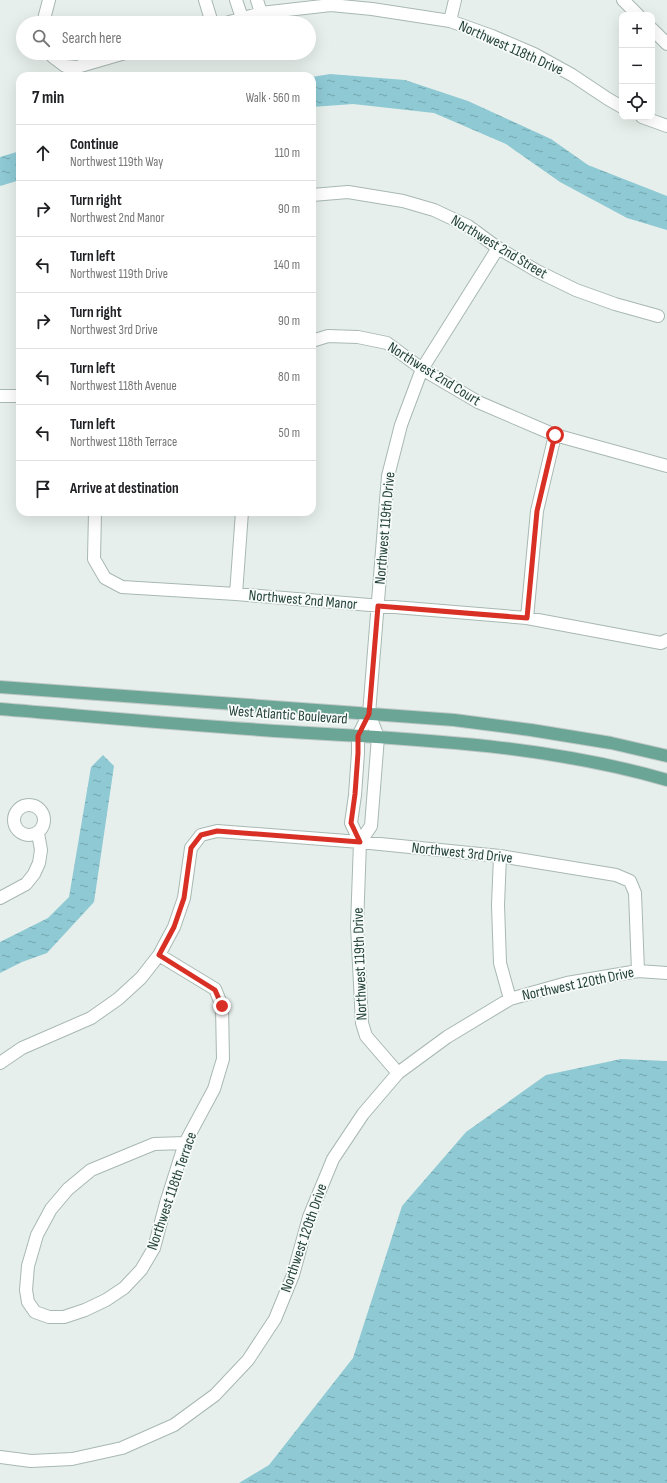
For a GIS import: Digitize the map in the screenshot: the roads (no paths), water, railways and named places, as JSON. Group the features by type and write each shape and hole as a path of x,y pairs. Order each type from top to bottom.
{"main road":[{"name":"West Atlantic Boulevard","path":"0,687 454,720 532,730 611,743 667,756"},
{"name":"West Atlantic Boulevard","path":"0,709 264,730 378,737 492,748 542,754 607,765 667,780"}],"street":[{"path":"45,16 49,0"},
{"path":"205,0 210,16"},
{"path":"236,0 241,16"},
{"path":"257,0 261,13"},
{"path":"450,21 455,0"},
{"path":"623,0 635,12"},
{"name":"Northwest 118th Drive","path":"250,16 330,3 450,21 492,36 534,54 572,75 619,105"},
{"path":"655,32 667,44"},
{"path":"57,60 65,66 77,67 101,60"},
{"path":"650,120 667,126"},
{"name":"Northwest 2nd Street","path":"316,195 348,192 403,201 434,210 468,226 498,248 537,271 576,290 615,304 658,316"},
{"name":"Northwest 119th Drive","path":"398,1073 366,1036 362,1023 357,926 360,842 351,823 356,779 358,736 369,714 388,476 401,425 422,369 498,248"},
{"name":"Northwest 2nd Court","path":"316,340 328,336 358,337 387,343 422,369 478,402 555,435 667,466"},
{"path":"0,396 16,396"},
{"path":"527,618 537,511 555,435"},
{"name":"Northwest 2nd Manor","path":"96,516 94,559 105,578 122,587 236,594 527,618 660,643 667,640"},
{"path":"236,594 242,516"},
{"name":"Northwest 119th Drive","path":"360,842 371,826 378,737 369,714"},
{"name":"Northwest 3rd Drive","path":"159,955 174,927 184,898 191,848 201,835 217,831 360,842 500,856 616,874 630,881 635,893 638,971"},
{"path":"0,898 26,884 34,874 39,863 41,850 38,833"},
{"path":"500,856 498,905 500,963 510,999"},
{"path":"0,1063 22,1048 91,1018 118,999 136,983 159,955"},
{"name":"Northwest 118th Terrace","path":"159,955 215,990 222,1006 223,1059 214,1089 185,1143 166,1203 154,1248 141,1270 124,1288 106,1300 85,1310 64,1317 49,1317 35,1312 28,1302 26,1290 28,1266 37,1235 51,1209 68,1189 91,1170 154,1144 185,1143"},
{"name":"Northwest 120th Drive","path":"0,1456 31,1461 72,1459 122,1448 174,1425 214,1395 248,1360 275,1319 293,1275 309,1216 333,1159 363,1114 398,1073 447,1037 510,999 567,983 638,971 667,973"}],"water":[{"path":"330,74 405,80 468,101 551,139 588,165 667,196 667,230 627,218 560,182 506,144 434,113 353,104 316,107 316,76"},
{"path":"16,152 16,181 0,186 0,157"},
{"path":"103,755 114,766 94,902 47,953 22,962 0,973 0,942 48,918 69,897 91,767"},
{"path":"621,1059 667,1061 667,1483 239,1483 269,1465 353,1358 402,1206 466,1132 546,1075"}]}
